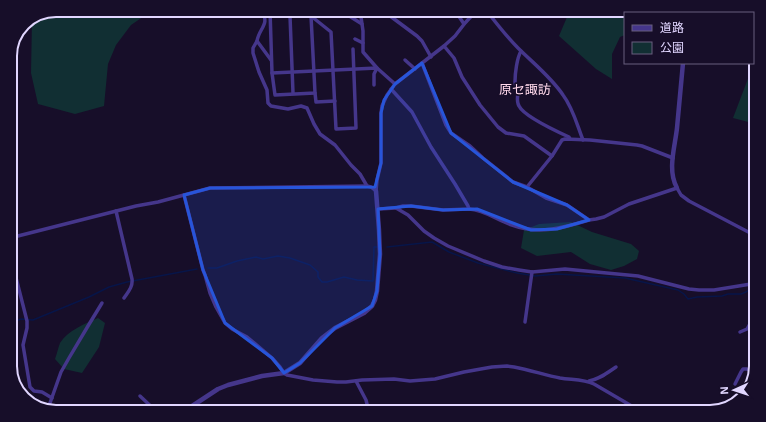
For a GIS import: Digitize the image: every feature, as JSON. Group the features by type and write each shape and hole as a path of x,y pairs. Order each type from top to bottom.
{"street":[{"path":"264,17 263,28 253,48 253,52 258,72 267,90 268,103 271,106 288,109 301,106 307,108 320,134 335,145 360,174 367,186"},
{"path":"270,17 272,73 275,94 315,92"},
{"path":"290,17 293,93"},
{"path":"311,17 316,102 335,101"},
{"path":"312,17 331,32 336,129 356,128 353,49"},
{"path":"351,17 362,24"},
{"path":"361,17 363,52 377,68 395,84"},
{"path":"391,17 422,41 431,57"},
{"path":"459,17 464,24"},
{"path":"193,405 218,389 228,385 262,376 284,373 300,362 322,338 335,328 364,313 372,306 377,291 379,265 380,230 376,191 381,163 382,106 390,89 444,46 455,36 470,17"},
{"path":"492,17 521,51 550,79 563,95 572,110 583,140"},
{"path":"355,39 363,43"},
{"path":"257,41 272,61"},
{"path":"444,46 454,58 462,77 475,99 498,126 506,133 524,136 552,156"},
{"path":"521,51 518,57 515,82 518,92 517,100 519,105 523,111 569,137 570,139"},
{"path":"405,60 415,69"},
{"path":"422,63 446,125 451,133 470,146 513,182 527,187 546,198 567,205 589,220"},
{"path":"682,64 672,173 674,183 681,195 689,201 749,232"},
{"path":"272,73 377,68"},
{"path":"374,85 374,74 377,68"},
{"path":"390,89 412,112 431,147 469,209"},
{"path":"527,187 552,156 562,140 570,139 642,146 673,158"},
{"path":"17,236 210,188 371,186 376,191"},
{"path":"378,209 411,206 443,210 477,209 511,225 532,230 557,229 604,217 629,204 677,188"},
{"path":"184,195 210,293 225,323 232,329 247,336 272,358 280,366 284,373 291,376 337,382 362,380 435,379 492,367 507,366 560,378 588,381 596,380 616,367"},
{"path":"396,208 408,215 424,231 448,246 484,261 531,274 565,270 638,276 689,289 699,290 714,290 749,284"},
{"path":"116,211 132,281 131,288 124,298"},
{"path":"525,322 531,274"},
{"path":"17,282 27,321 23,345 29,382 34,391 42,392 52,398"},
{"path":"49,404 61,372 102,303"},
{"path":"740,332 747,329 749,326"},
{"path":"735,384 740,372 743,369 749,369"},
{"path":"356,381 367,405"},
{"path":"588,381 630,405"},
{"path":"140,396 150,405"}],"highlighted area":[{"path":"422,63 451,133 513,182 567,205 589,220 557,229 531,230 477,209 443,210 411,206 378,209 380,254 377,291 372,306 335,328 300,363 284,373 272,358 225,323 203,270 184,195 210,188 375,187 381,163 381,113 384,100 395,84"}],"green space":[{"path":"51,17 143,17 131,25 116,45 108,64 104,106 75,114 38,104 31,73 32,25 36,22"},
{"path":"567,17 624,17 624,35 620,37 612,54 612,79 596,69 559,36"},
{"path":"749,76 749,122 733,118"},
{"path":"571,222 592,232 631,244 639,251 637,259 624,266 611,270 590,264 571,252 537,256 521,248 524,230 539,224"},
{"path":"98,318 105,323 99,347 82,373 64,369 55,359 63,338 82,325"}],"waterway":[{"path":"387,247 432,242 449,252 478,263 517,273 535,276 557,274 625,278 678,290 688,299 697,297 722,296 728,294 741,294 749,290"},
{"path":"208,268 217,268 237,261 256,257 263,259 278,256 290,258 310,265 318,272 318,277 322,282 344,277 373,281 374,247 377,247"},
{"path":"17,320 21,319 33,320 89,297 109,287 127,282 197,269"}],"district":[{"name":"原セ諏訪","path":"525,89"}]}
